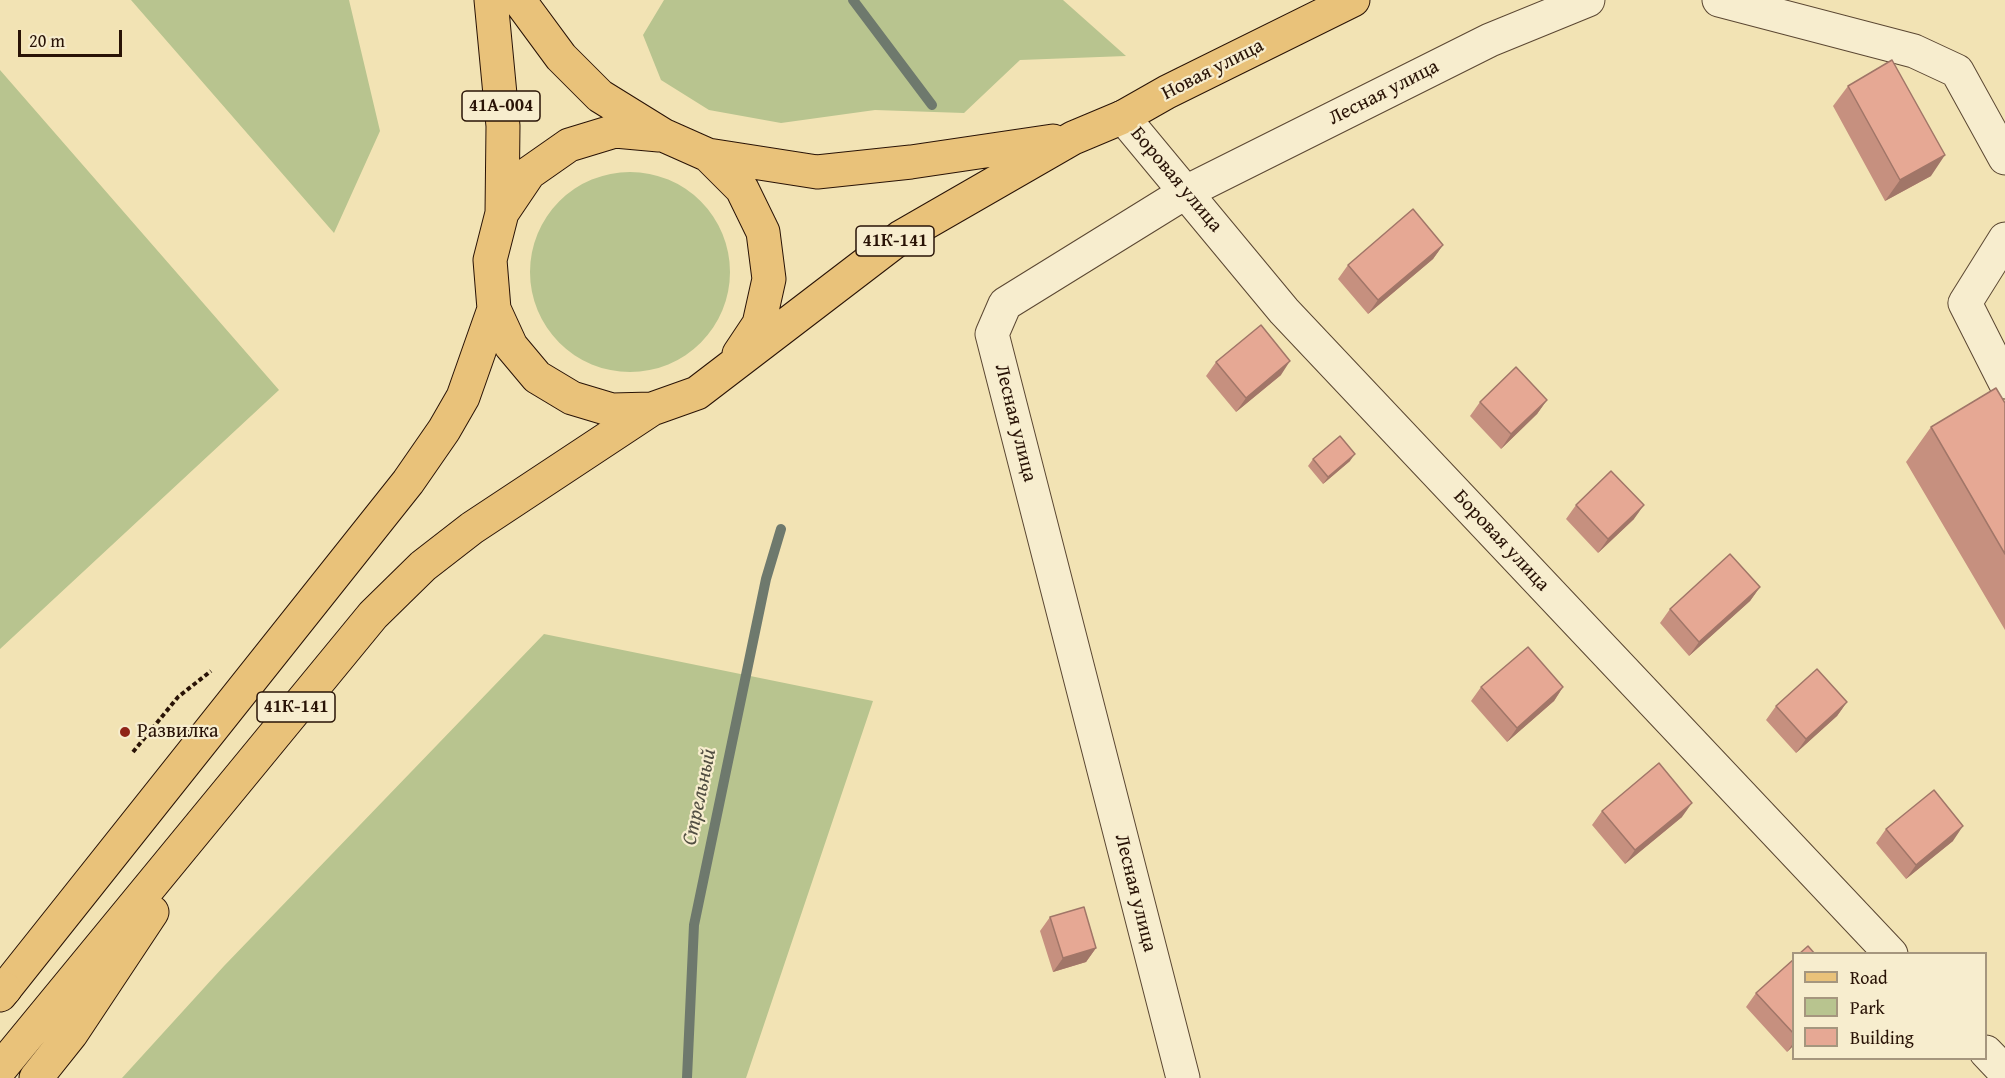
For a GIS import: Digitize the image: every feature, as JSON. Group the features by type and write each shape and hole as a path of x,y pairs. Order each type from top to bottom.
{"main road":[{"name":"41А-004","path":"491,0 503,126 502,213"},
{"path":"519,0 561,57 600,96 663,135"},
{"name":"Новая улица","path":"1073,138 1123,117 1167,92 1353,0"},
{"name":"41К-141","path":"652,409 612,410 572,398 546,382 537,376 511,346 494,309 490,260 502,213 529,173 569,145 615,132 663,135 708,155 817,172 912,162 1073,138"},
{"name":"41К-141","path":"0,1068 373,615 423,566 472,528 652,409 697,393 901,237 1073,138"},
{"name":"41К-141","path":"708,155 742,189 764,232 769,279 759,324 731,366"},
{"name":"41К-141","path":"2,992 408,482 444,430 463,397 494,309"},
{"path":"36,1078 71,1034 256,755"}],"street":[{"name":"Лесная улица","path":"1183,1078 992,334 1005,304 1186,192 1490,40 1588,0"},
{"path":"1719,0 1914,51 1957,72 2005,158"},
{"name":"Боровая улица","path":"1123,117 1284,311 1889,952"},
{"path":"2005,238 1965,303 2005,382"},
{"path":"1987,1053 2005,1072"}],"green space":[{"path":"131,0 349,0 380,131 334,233"},
{"path":"664,0 1063,0 1126,56 1020,60 964,113 875,110 781,123 709,110 661,80 643,35"},
{"path":"0,70 279,390 0,649"},
{"path":"630,172 659,176 686,189 701,201 713,216 726,243 730,272 726,301 713,328 701,343 686,355 659,368 630,372 601,368 574,355 559,343 547,328 534,301 530,272 534,243 547,216 559,201 574,189 601,176"},
{"path":"544,634 873,701 746,1078 122,1078 224,966"}],"building":[{"path":"1892,60 1945,155 1900,180 1848,86"},
{"path":"1413,209 1443,245 1378,300 1348,265"},
{"path":"1261,325 1290,361 1246,398 1216,362"},
{"path":"1516,367 1547,400 1511,434 1480,402"},
{"path":"1996,388 2005,403 2005,554 1931,427"},
{"path":"1340,436 1355,454 1328,477 1313,459"},
{"path":"1611,471 1644,505 1608,539 1576,505"},
{"path":"1730,554 1760,587 1699,642 1670,609"},
{"path":"1528,647 1563,687 1517,728 1481,687"},
{"path":"1817,669 1847,702 1806,739 1776,706"},
{"path":"1659,763 1692,803 1635,850 1602,811"},
{"path":"1934,790 1963,826 1916,865 1886,829"},
{"path":"1084,907 1096,948 1063,958 1050,917"},
{"path":"1808,946 1813,952 1801,952"},
{"path":"1792,961 1792,1032 1756,993"}],"waterway":[{"name":"Стрельный","path":"853,0 932,105"},
{"name":"Стрельный","path":"687,1078 694,925 766,579 781,529"}],"place":[{"name":"Развилка","path":"125,732"}]}
